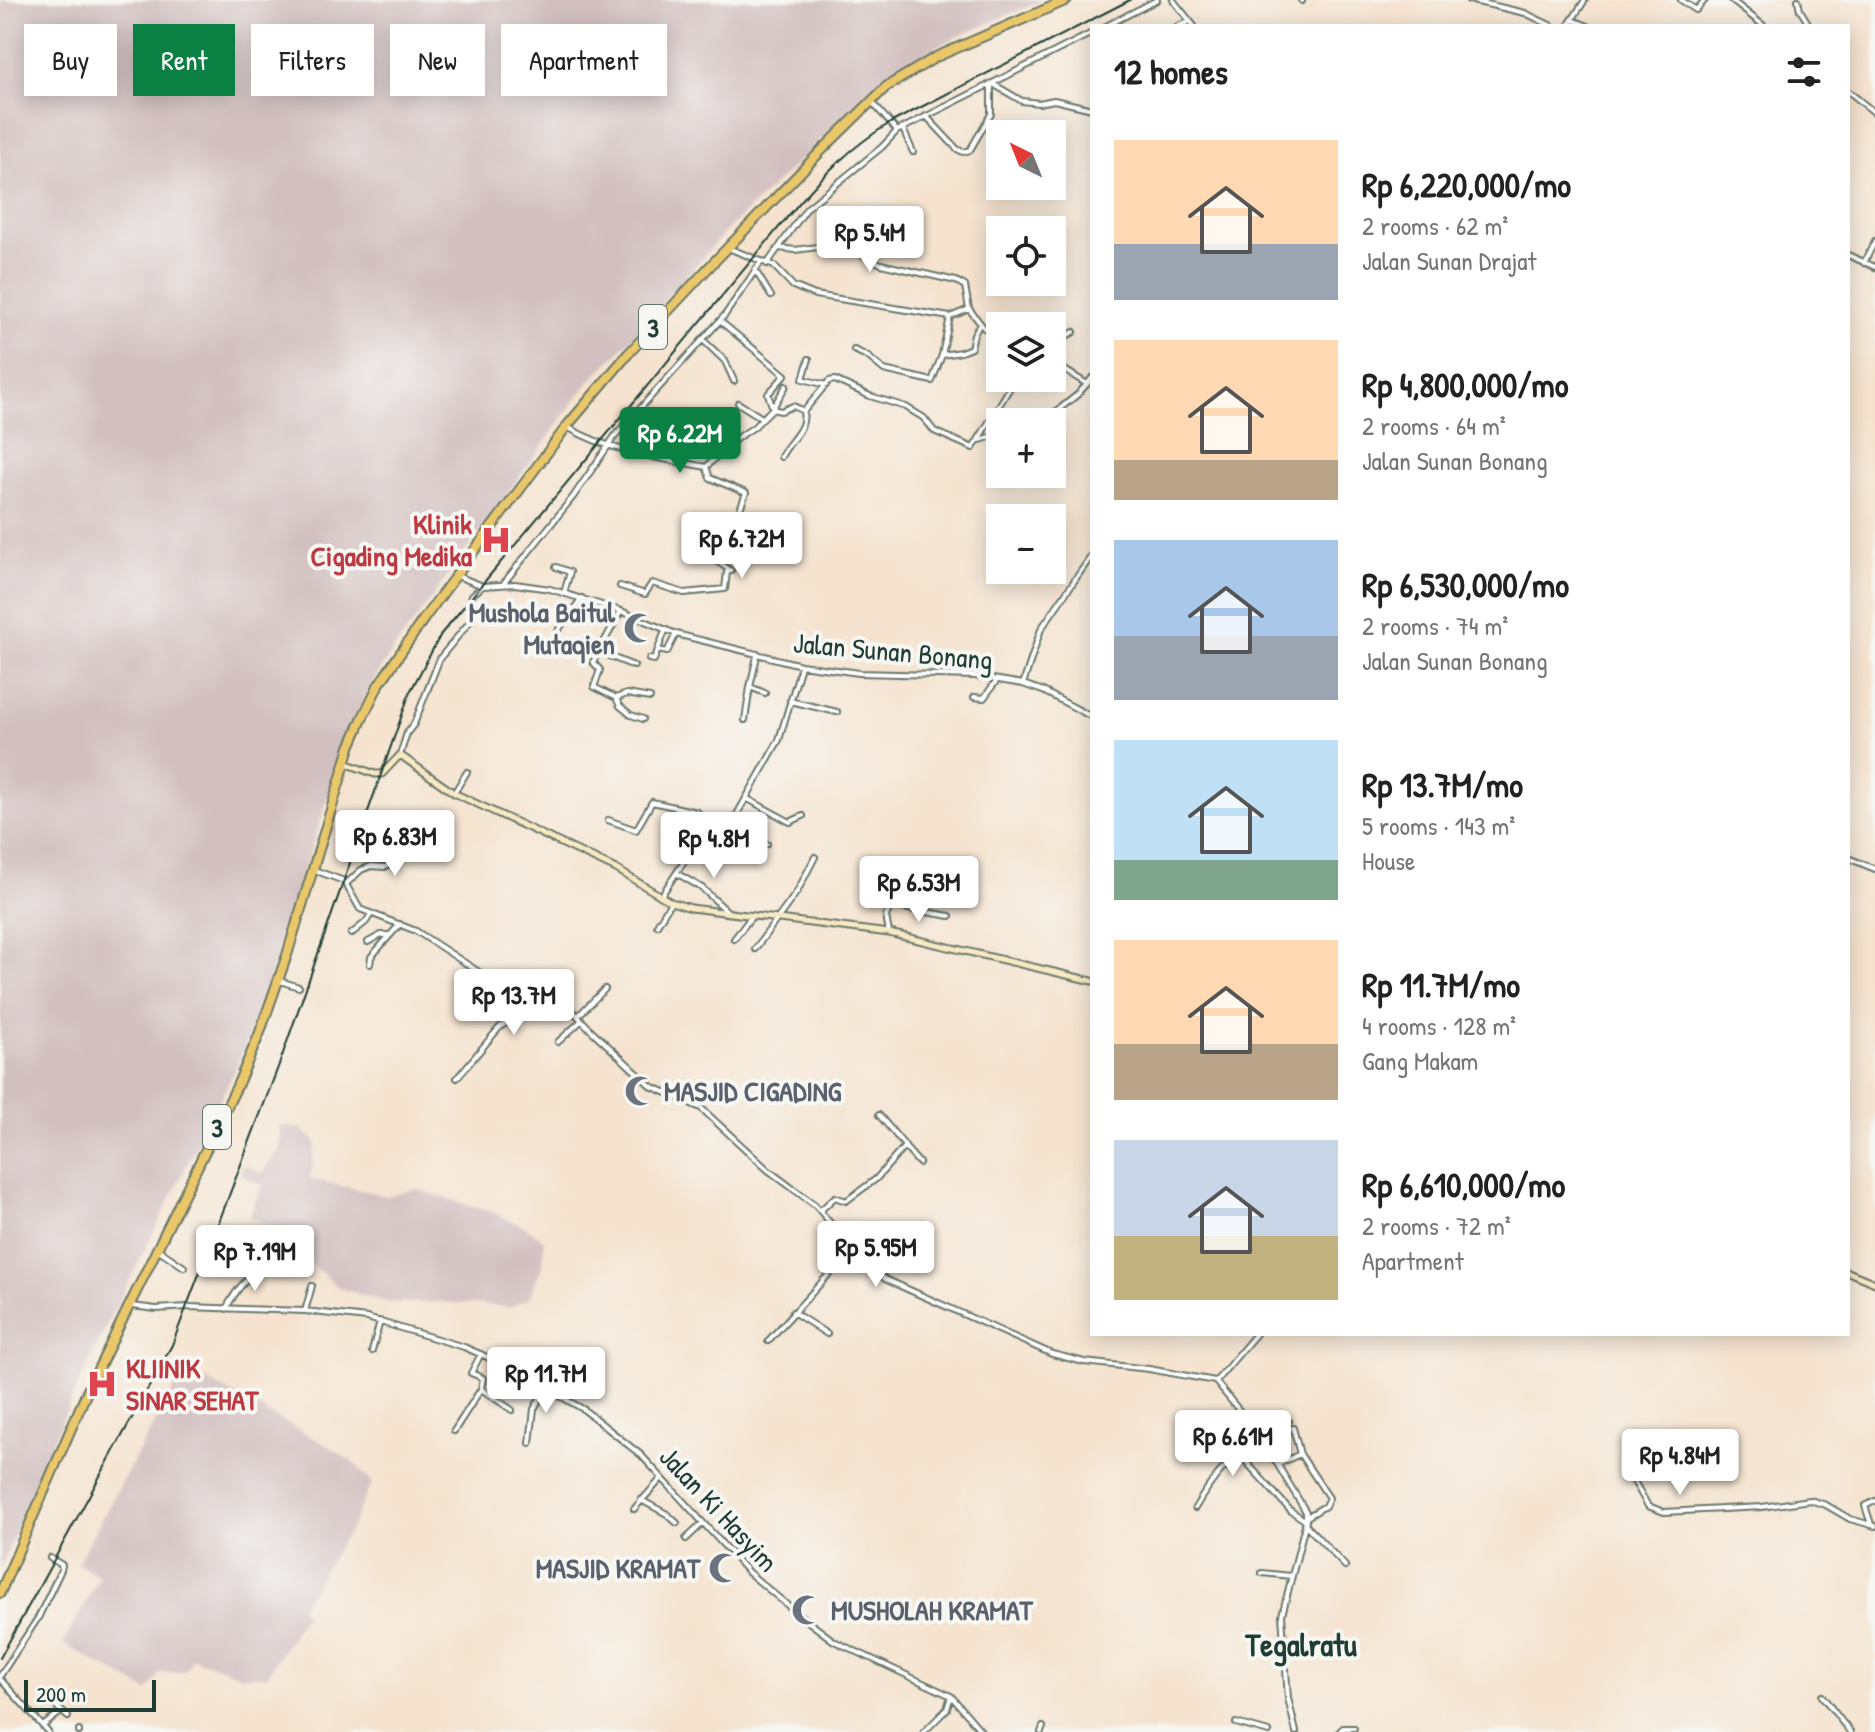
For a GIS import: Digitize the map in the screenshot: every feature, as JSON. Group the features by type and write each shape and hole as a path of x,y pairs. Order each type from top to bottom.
{"highway":[{"name":"3","path":"0,1593 56,1461 237,1086 278,980 345,763 378,686 425,617 567,426 628,354 871,100 910,71 936,57 1067,0"}],"street":[{"path":"1110,24 1157,0"},
{"path":"1173,0 1192,24"},
{"path":"1469,0 1525,13 1548,24"},
{"path":"1570,24 1585,0"},
{"path":"1681,0 1696,10 1705,0"},
{"path":"1731,0 1761,24"},
{"path":"1798,0 1809,24"},
{"path":"1573,20 1583,24"},
{"path":"503,584 573,497 608,445 720,321 755,270 779,248 807,208 900,130 1044,61 1090,34"},
{"path":"992,85 1022,101 1039,103 1054,100 1090,109"},
{"path":"926,116 957,149 963,152 970,150 991,114 992,85"},
{"path":"1850,93 1875,113"},
{"path":"871,100 900,130 913,152"},
{"path":"1864,263 1875,241"},
{"path":"779,248 812,250 833,245 846,247 884,264 956,281 965,286 969,309 986,328"},
{"path":"728,248 776,267 793,286 815,295 950,317 969,309"},
{"path":"1850,256 1875,267"},
{"path":"755,270 771,296"},
{"path":"854,350 867,356 881,369 931,381 942,355 950,317"},
{"path":"720,321 785,375 768,394 772,408"},
{"path":"942,355 971,348 980,324"},
{"path":"1066,336 1074,332"},
{"path":"702,339 725,361 734,381"},
{"path":"809,359 803,379 826,385"},
{"path":"1066,371 1087,384"},
{"path":"803,411 826,385 835,380 870,396 906,407 924,418 934,431 973,448 1007,392"},
{"path":"1060,408 1090,380"},
{"path":"706,467 736,439 751,430 772,408 786,386"},
{"path":"738,403 762,418"},
{"path":"772,408 781,411 790,406 803,411"},
{"path":"781,457 800,430 805,418 803,411"},
{"path":"567,426 608,445 706,467"},
{"path":"979,440 986,438"},
{"path":"620,586 645,594 652,583 684,593 726,588 727,572 731,571 718,562 742,516 740,509 746,493 710,478 706,467"},
{"path":"1023,684 1041,629 1090,558"},
{"path":"556,567 570,572 564,593"},
{"name":"Jalan Sunan Bonang","path":"457,576 483,586 540,587 564,593 621,611 665,631 801,665 859,673 975,676 1023,684 1090,716"},
{"path":"345,763 382,774 400,755 440,658 472,619 472,595 483,586"},
{"path":"554,641 582,598"},
{"path":"621,611 593,663 600,670 594,687 616,698 623,709 643,719"},
{"path":"649,659 654,660 665,631"},
{"path":"657,650 667,652 676,634"},
{"path":"599,652 634,666"},
{"path":"745,720 757,656"},
{"path":"661,896 678,874 694,844 733,820 779,740 801,665"},
{"path":"974,697 984,698 997,680"},
{"path":"750,687 765,693"},
{"path":"616,698 627,694 650,698"},
{"path":"790,701 837,712"},
{"path":"400,755 454,793 605,863 671,902 691,908 889,933 1090,981"},
{"path":"454,793 467,772"},
{"path":"746,798 790,822 803,816"},
{"path":"608,820 636,830 652,802 697,812 716,829 767,844"},
{"path":"346,884 361,870 371,866 385,867 426,843"},
{"path":"755,949 797,892 815,857"},
{"path":"1850,859 1875,869"},
{"path":"314,870 344,881 357,907 422,934 444,952 499,985 513,987 539,976 651,1086 701,1108 768,1170 821,1210 867,1265 894,1284 1052,1354 1084,1362 1149,1369 1215,1381 1262,1438 1306,1512 1282,1623 1288,1662 1288,1698 1296,1732"},
{"path":"678,874 702,888 728,912"},
{"path":"657,925 671,902"},
{"path":"889,933 886,916 891,906 950,916"},
{"path":"351,934 371,914"},
{"path":"734,939 753,915"},
{"path":"370,964 371,957 400,924"},
{"path":"368,942 381,935 390,935"},
{"path":"278,980 299,987"},
{"path":"457,1078 499,1028 523,1011 513,987"},
{"path":"558,1042 605,989"},
{"path":"879,1115 919,1163"},
{"path":"821,1210 835,1197 846,1201 870,1183 905,1146"},
{"path":"157,1248 184,1267"},
{"path":"768,1341 852,1249"},
{"path":"226,1309 236,1293 258,1271 268,1264 278,1264"},
{"path":"1850,1273 1875,1283"},
{"path":"305,1311 312,1286"},
{"name":"Jalan Ki Hasyim","path":"129,1305 156,1309 305,1311 380,1321 481,1354 531,1376 579,1406 641,1455 749,1573 828,1637 951,1696 982,1732"},
{"path":"793,1312 827,1334"},
{"path":"372,1351 380,1321"},
{"path":"1215,1381 1254,1336"},
{"path":"454,1431 481,1389 483,1378 471,1373 481,1354"},
{"path":"530,1443 534,1409 546,1387"},
{"path":"481,1389 512,1410"},
{"path":"1195,1508 1216,1476 1238,1453 1289,1421"},
{"path":"1293,1428 1300,1454 1329,1498 1325,1506 1306,1521"},
{"path":"1238,1453 1291,1511 1306,1521 1345,1566"},
{"path":"1279,1464 1300,1454"},
{"path":"1631,1476 1648,1506 1664,1512 1762,1507 1810,1500 1850,1519 1873,1525"},
{"path":"634,1509 661,1479"},
{"path":"641,1500 677,1523"},
{"path":"1873,1525 1866,1505 1875,1501"},
{"path":"686,1539 703,1523"},
{"path":"48,1732 0,1678 2,1665 38,1618 61,1570 62,1565 50,1558"},
{"path":"1262,1573 1291,1576"},
{"path":"45,1696 68,1717"},
{"path":"924,1732 947,1709 951,1696"},
{"path":"1822,1696 1850,1732"},
{"path":"43,1726 62,1711"},
{"path":"1236,1723 1269,1732"},
{"path":"1339,1732 1343,1728 1354,1728"}],"shaded area":[{"path":"0,0 1043,0 939,45 891,73 728,229 588,383 379,670 352,723 240,1060 92,1355 0,1569"},
{"path":"281,1125 301,1129 316,1142 310,1179 388,1196 416,1189 493,1213 525,1227 544,1240 543,1264 529,1298 510,1307 441,1302 399,1303 385,1302 339,1288 287,1243 283,1231 249,1217 262,1185 240,1174 244,1165 262,1173 280,1148"},
{"path":"185,1368 332,1448 354,1463 372,1483 350,1529 300,1608 305,1614 267,1676 242,1676 193,1658 184,1672 160,1673 148,1691 63,1644 100,1576 77,1563"}],"railway":[{"path":"0,1658 172,1345 280,1062 410,692 441,634 795,208 839,162 890,123 1130,0"}],"place":[{"name":"Klinik Cigading Medika","path":"496,540"},
{"name":"Mushola Baitul Mutaqien","path":"639,628"},
{"name":"MASJID CIGADING","path":"640,1091"},
{"name":"KLIINIK SINAR SEHAT","path":"102,1384"},
{"name":"MASJID KRAMAT","path":"724,1568"},
{"name":"MUSHOLAH KRAMAT","path":"807,1610"}],"district":[{"name":"Tegalratu","path":"1301,1644"}]}
